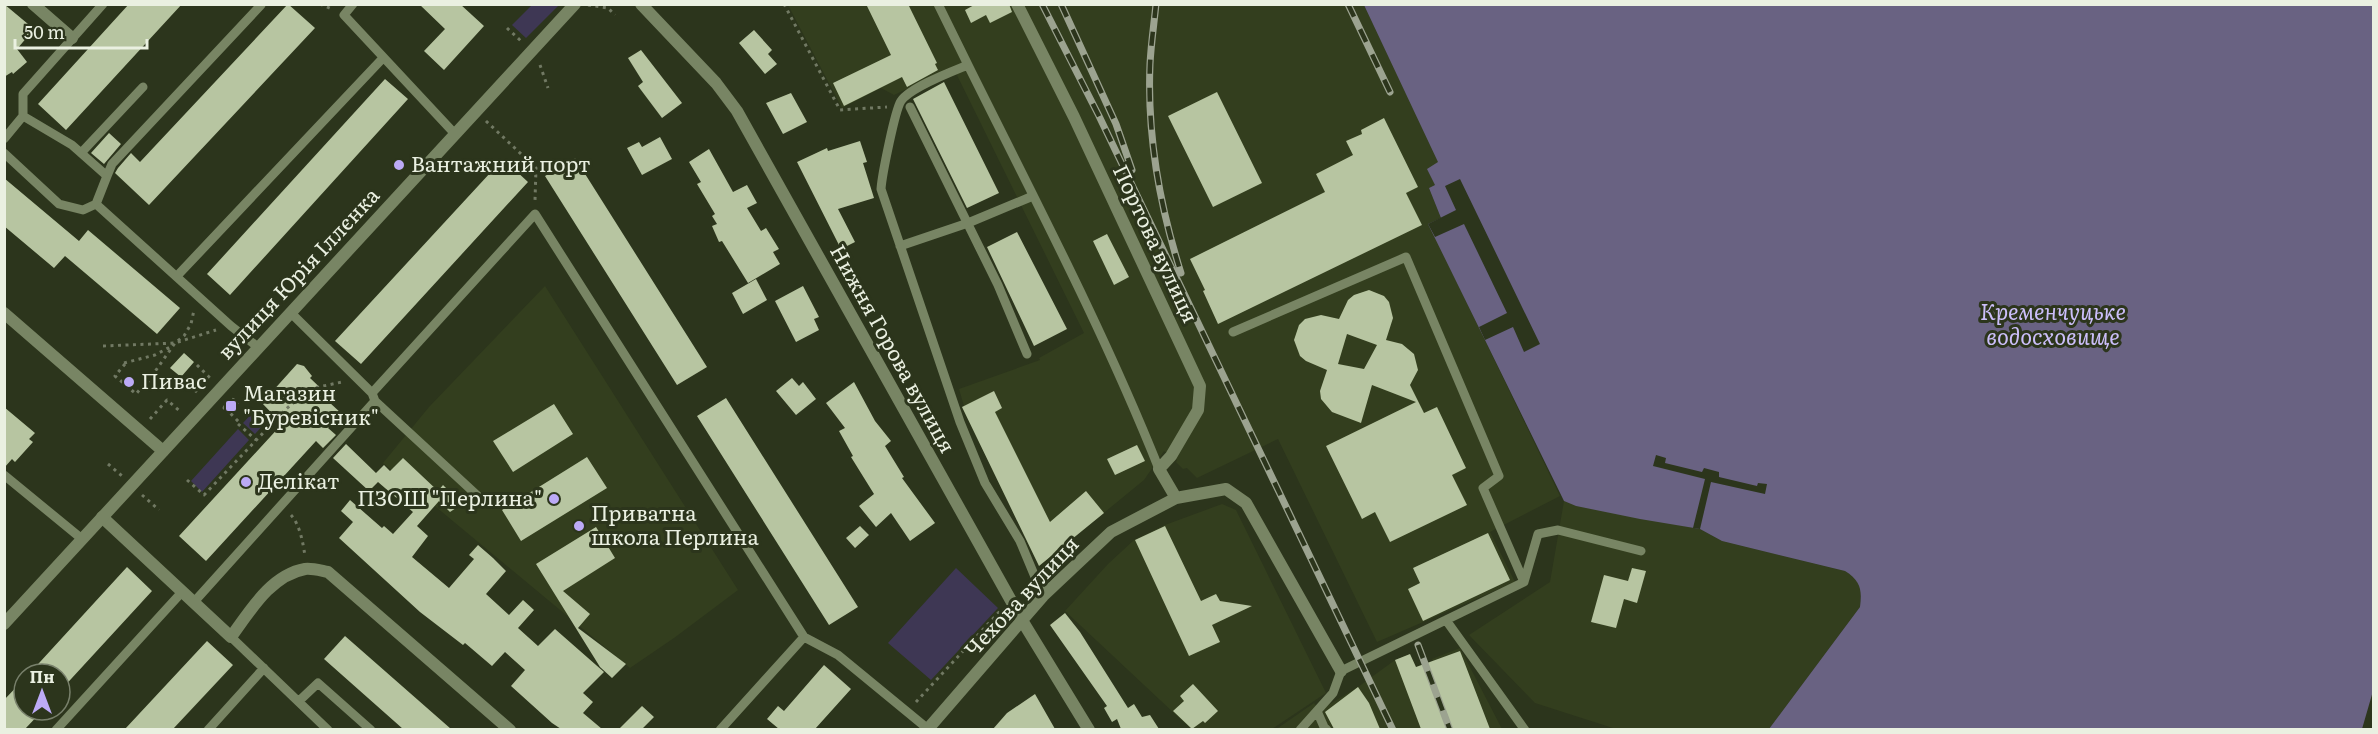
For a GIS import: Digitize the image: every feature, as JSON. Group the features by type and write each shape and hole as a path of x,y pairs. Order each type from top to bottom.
{"street":[{"path":"33,4 72,38"},
{"name":"Нижня Горова вулиця","path":"641,4 716,83 737,111 1023,622 1089,729"},
{"name":"Портова вулиця","path":"1017,4 1074,117 1200,386 1198,410 1171,456 1159,469"},
{"name":"вулиця Юрія Іллєнка","path":"4,624 574,5"},
{"path":"4,313 163,451"},
{"path":"1159,469 1176,498"},
{"name":"Чехова вулиця","path":"928,729 1023,622 1043,596 1110,532 1176,498 1226,489 1246,503 1341,671"},
{"path":"102,518 231,637 260,597 284,576 307,568 328,572 510,729"}],"lane":[{"path":"4,139 23,116 23,94 103,4"},
{"path":"353,4 344,15 455,134"},
{"path":"938,4 1033,196 1138,418 1159,469"},
{"path":"4,153 59,204 83,210 96,204 112,165 261,5"},
{"path":"177,276 383,58"},
{"path":"968,65 913,91 901,101 968,223 1027,354"},
{"path":"81,153 143,87"},
{"path":"905,106 882,175 881,189 960,422 985,483 1020,541 1043,596"},
{"path":"23,116 81,153 107,176"},
{"path":"900,246 968,223 1033,196"},
{"path":"96,204 259,348"},
{"path":"194,602 535,214 804,638 838,655 928,729"},
{"path":"1233,332 1406,257 1499,477 1483,488 1524,582"},
{"path":"291,313 373,397 480,498"},
{"path":"4,475 82,539"},
{"path":"1300,729 1335,690 1341,671 1524,582 1538,534 1558,530 1641,551"},
{"path":"56,729 183,592"},
{"path":"1446,620 1523,729"},
{"path":"231,637 328,729"},
{"path":"720,729 804,638"},
{"path":"208,729 264,668"},
{"path":"299,701 318,683 371,729"},
{"path":"1317,711 1327,729"}],"path":[{"path":"784,4 840,110 905,106"},
{"path":"574,5 597,6 608,9 615,15"},
{"path":"507,28 532,51 541,67 548,88"},
{"path":"476,111 536,168 535,214"},
{"path":"175,343 136,394 115,376 124,364 155,355 184,336 191,324 197,295"},
{"path":"103,346 175,343 206,331 222,329"},
{"path":"183,381 197,393 211,377 197,365"},
{"path":"269,391 279,400 309,389 358,380"},
{"path":"187,480 204,495 284,411 309,389"},
{"path":"229,412 238,402 233,398 224,408 256,440"},
{"path":"147,423 167,400 192,420"},
{"path":"108,464 122,477"},
{"path":"141,493 159,510"},
{"path":"281,505 294,518 303,541 307,568"},
{"path":"907,712 1011,599"}],"shaded area":[{"path":"532,5 559,5 526,38 512,25"},
{"path":"788,5 1364,5 1439,162 1435,185 1429,188 1441,218 1429,224 1560,496 1490,532 1515,582 1377,642 1278,439 1197,478 1187,468 1183,469 1176,462 1177,460 1164,451 1144,480 1039,566 962,407 964,406 959,389 1040,360 1039,358 1084,333 953,67 894,95 881,88 842,108"},
{"name":"Приватна школа Перлина","path":"545,286 738,590 630,668 383,463 429,407"},
{"path":"276,407 278,409 255,434 243,423 256,409 267,412"},
{"path":"238,429 249,440 202,492 191,481"},
{"path":"1564,501 1576,506 1700,529 1722,541 1845,571 1854,576 1861,587 1860,607 1769,729 1616,729 1535,703 1469,635 1550,582"},
{"path":"1222,504 1236,510 1326,693 1272,729 1191,729 1065,611 1108,564 1134,540 1165,525"},
{"path":"956,568 998,608 931,680 888,643"},
{"path":"1460,648 1502,729 1458,729 1432,659"},
{"path":"1410,654 1439,729 1275,730 1314,703 1320,710 1358,687 1395,660"}],"water":[{"name":"Кременчуцьке водосховище","path":"1364,5 2373,5 2373,729 1769,729 1860,607 1861,596 1857,582 1845,571 1722,541 1700,529 1576,506 1564,501 1428,224 1441,218 1429,188 1435,185 1427,169 1438,162"}],"pier":[{"path":"1460,179 1540,344 1524,352 1513,327 1485,340 1479,327 1507,313 1464,224 1435,237 1428,224 1456,210 1445,186"},
{"path":"1656,455 1666,458 1665,463 1702,472 1704,468 1719,472 1719,477 1757,486 1758,483 1767,484 1765,494 1711,482 1700,529 1693,528 1705,479 1653,466"},
{"path":"2373,691 2373,729 2362,729"}],"building":[{"path":"4,4 34,29 17,49 27,62 13,74 12,72 4,77"},
{"path":"129,4 182,4 66,130 38,104"},
{"path":"288,4 315,28 149,205 115,173 118,168 131,153 140,162"},
{"path":"419,4 460,4 484,26 444,70 424,51 445,29"},
{"path":"866,4 908,4 937,63 935,64 938,70 907,87 902,77 844,106 833,83 891,55"},
{"path":"976,4 1009,4 1012,12 990,23 986,15 971,23 965,10"},
{"path":"754,30 772,50 768,54 777,64 765,74 739,43"},
{"path":"641,50 682,103 662,118 638,86 643,82 628,58"},
{"path":"385,79 408,99 230,295 207,274"},
{"path":"944,82 999,193 967,208 913,99"},
{"path":"1217,92 1262,183 1213,207 1168,116"},
{"path":"791,93 807,122 783,134 766,103"},
{"path":"1384,118 1418,187 1406,193 1422,225 1218,324 1190,259 1325,192 1316,174 1353,155 1346,141 1362,134 1361,130"},
{"path":"109,133 121,144 104,164 91,153"},
{"path":"660,137 672,159 642,175 627,148 639,142 642,147"},
{"path":"860,141 867,162 863,163 874,198 838,209 855,242 841,249 797,162 827,148 828,151"},
{"path":"709,149 733,192 747,185 757,203 747,208 761,231 766,228 779,249 773,252 780,264 748,283 722,241 719,242 712,226 717,224 712,216 715,214 697,184 701,182 689,162"},
{"path":"575,158 707,367 677,385 545,176"},
{"path":"503,159 528,182 361,364 335,341"},
{"path":"4,178 79,241 88,230 180,308 157,334 65,256 54,268 4,226"},
{"path":"1017,232 1067,329 1034,346 987,247"},
{"path":"1107,234 1129,277 1114,285 1093,241"},
{"path":"756,279 767,300 743,314 732,293"},
{"path":"803,286 819,317 814,319 819,330 796,342 775,301"},
{"path":"1369,290 1384,296 1389,302 1393,318 1386,340 1402,344 1414,354 1418,370 1410,385 1424,413 1437,407 1466,468 1452,475 1467,505 1390,542 1375,512 1362,519 1326,446 1416,402 1372,385 1361,423 1332,412 1321,399 1320,391 1327,370 1300,356 1294,340 1299,325 1305,319 1321,315 1339,319 1348,300 1354,295","holes":["1347,334 1377,345 1364,369 1338,364"]},
{"path":"184,353 194,362 181,377 170,368"},
{"path":"297,364 304,366 312,376 310,378 332,399 329,402 342,414 328,428 336,435 323,448 316,441 206,561 179,536 282,424 262,403"},
{"path":"792,378 799,386 803,382 816,399 796,415 776,391"},
{"path":"854,382 875,421 891,441 885,446 904,477 902,478 935,523 910,541 891,513 876,527 859,506 874,494 851,457 853,456 839,431 845,428 826,403"},
{"path":"994,391 1002,408 995,412 1050,522 1086,491 1104,513 1039,566 962,407"},
{"path":"726,398 858,607 829,625 697,416"},
{"path":"554,404 573,434 513,472 493,441"},
{"path":"4,407 35,433 29,439 33,442 15,462 12,459 4,468"},
{"path":"346,444 376,473 384,465 390,471 403,458 438,491 443,485 462,504 450,512 439,501 417,526 428,536 412,557 449,588 474,559 469,555 478,545 493,558 506,571 486,594 509,615 523,600 534,610 518,628 538,646 555,629 604,672 583,693 593,702 583,713 602,729 561,729 552,723 511,686 525,670 505,652 492,666 465,643 463,645 420,612 339,538 353,522 341,511 350,500 382,528 384,526 393,534 413,512 378,482 369,491 333,458"},
{"path":"1137,445 1145,461 1115,475 1107,459"},
{"path":"587,457 607,488 521,541 502,510"},
{"path":"860,526 869,535 855,548 846,538"},
{"path":"1165,526 1201,601 1216,594 1220,601 1252,606 1212,625 1220,642 1189,656 1135,540"},
{"path":"596,527 615,558 563,591 590,614 578,628 626,664 612,678 600,667 536,564"},
{"path":"1488,533 1510,580 1423,621 1408,589 1420,583 1413,568"},
{"path":"127,567 152,591 72,678 72,662 40,662"},
{"path":"1632,568 1646,571 1637,603 1624,599 1616,628 1591,622 1604,575 1628,581"},
{"path":"1065,613 1080,632 1128,708 1134,704 1142,717 1150,715 1159,729 1121,729 1117,719 1112,722 1104,708 1107,706 1050,625"},
{"path":"345,636 451,729 403,729 324,659"},
{"path":"207,641 233,665 173,729 125,729"},
{"path":"1460,651 1490,729 1421,729 1395,660 1410,654 1416,667"},
{"path":"824,665 851,689 815,729 779,729 767,719 778,706 784,711"},
{"path":"1193,684 1218,711 1205,723 1203,721 1192,729 1173,711 1184,701 1180,696"},
{"path":"1358,687 1369,703 1380,729 1334,729 1325,712"},
{"path":"12,692 12,722 32,722 25,729 4,729 4,700"},
{"path":"1035,694 1055,729 993,729 1007,713"},
{"path":"642,706 654,717 642,729 619,729"}],"railway":[{"path":"1042,4 1099,116 1393,730"},
{"path":"1061,4 1116,124 1132,170"},
{"path":"1156,4 1150,64 1153,144 1161,197 1181,273"},
{"path":"1348,4 1390,92"},
{"path":"1418,645 1450,730"}],"place":[{"name":"Вантажний порт","path":"399,165"},
{"name":"Пивас","path":"129,382"},
{"name":"Магазин \"Буревісник\"","path":"231,406"},
{"name":"Делікат","path":"246,482"},
{"name":"ПЗОШ \"Перлина\"","path":"554,499"},
{"name":"Приватна школа Перлина","path":"579,526"}]}
